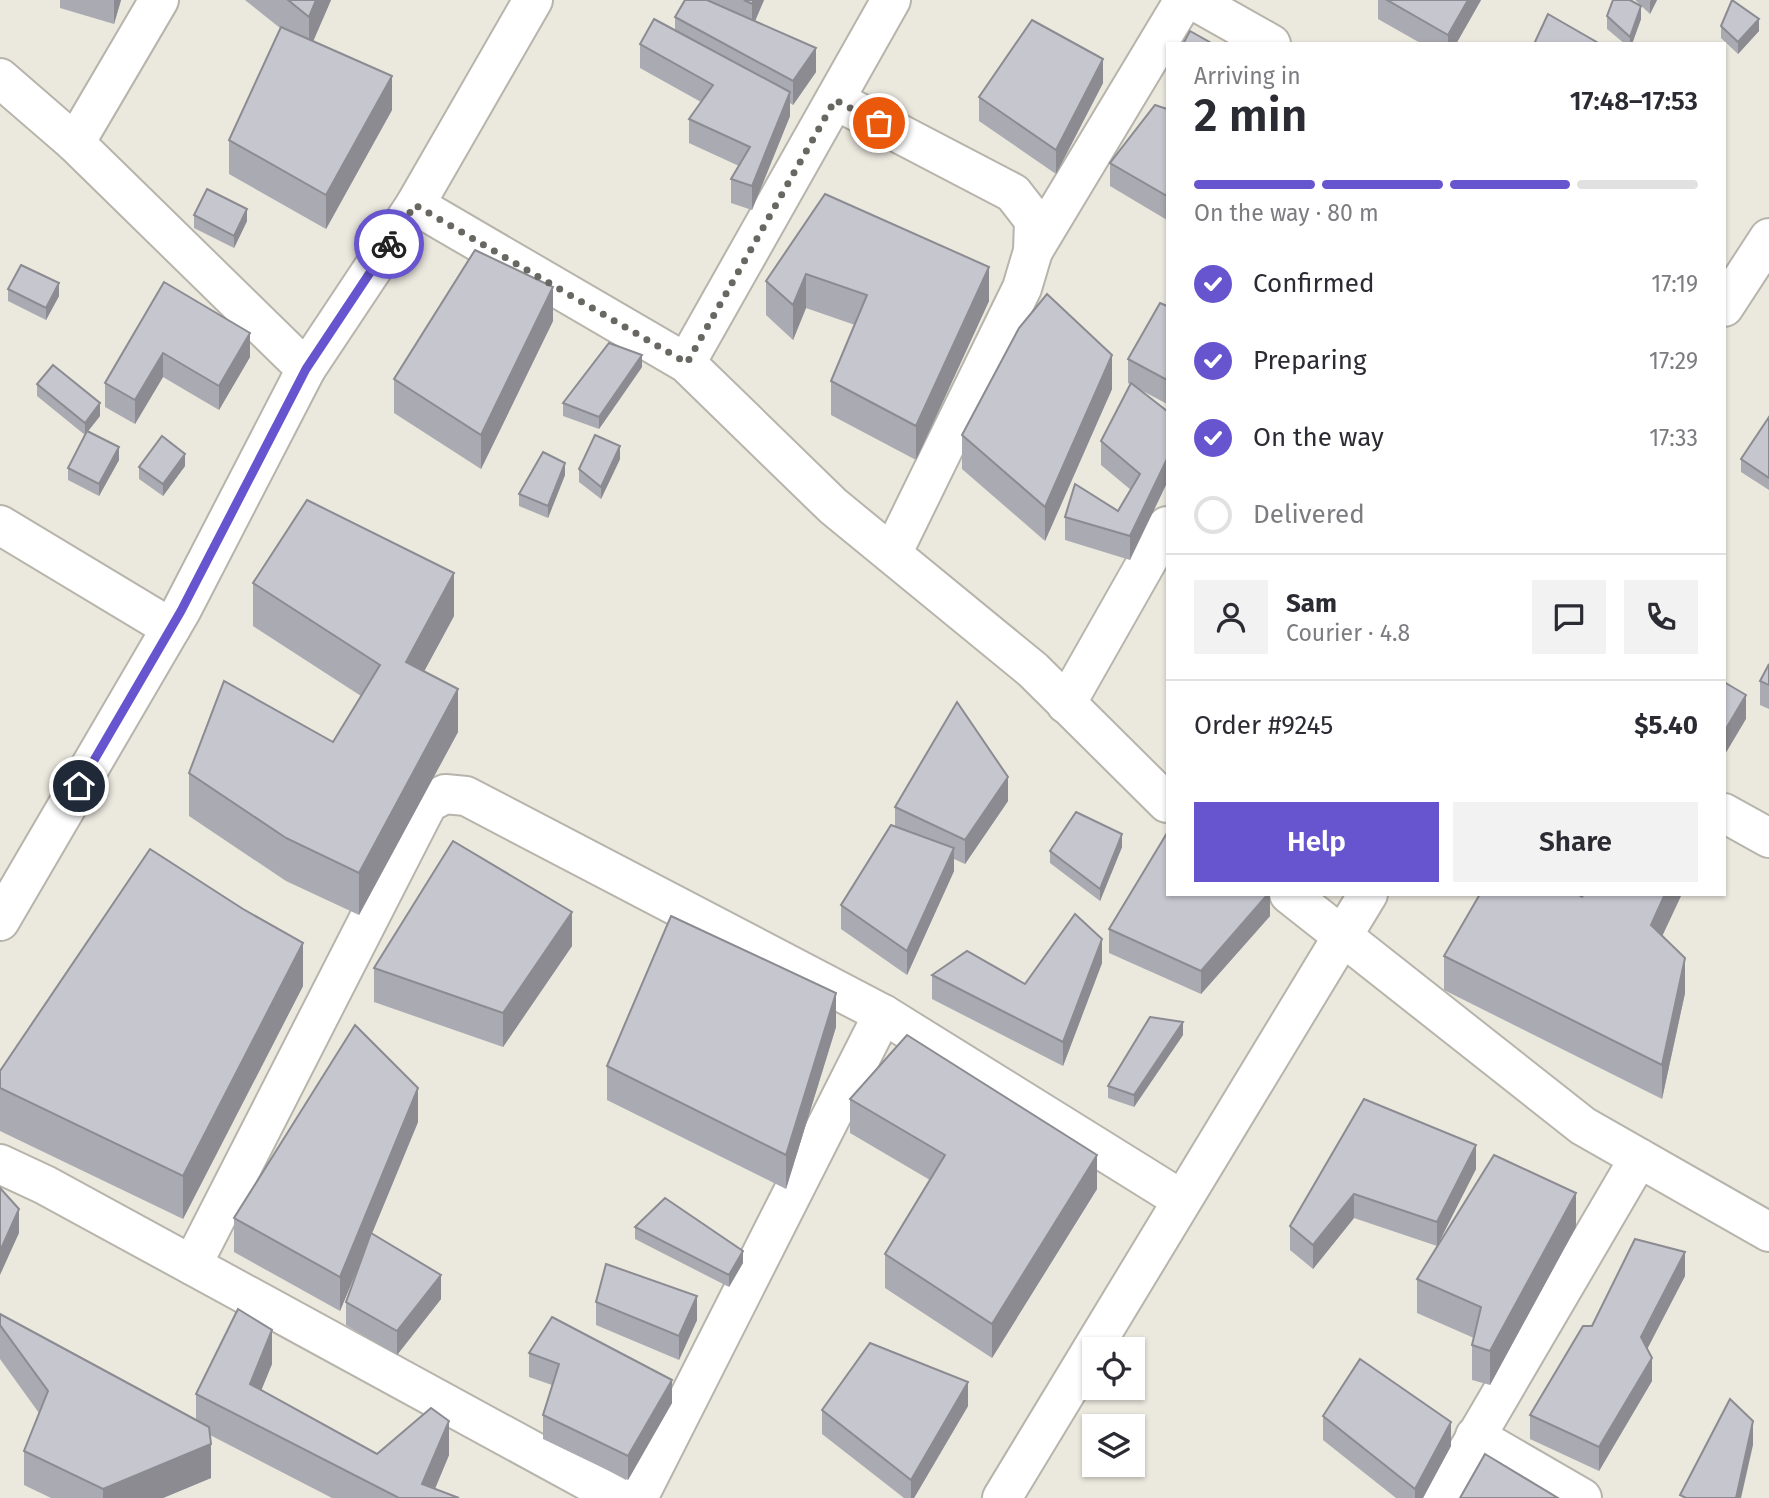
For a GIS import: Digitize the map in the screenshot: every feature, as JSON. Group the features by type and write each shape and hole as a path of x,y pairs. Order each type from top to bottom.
{"street":[{"path":"75,143 159,0"},
{"path":"0,922 171,628 306,369 415,205 533,0"},
{"path":"687,363 891,0"},
{"path":"892,554 1022,288 1033,251 1184,0"},
{"path":"1193,0 1267,42"},
{"path":"0,78 75,143 306,369"},
{"path":"835,100 1013,193 1034,220 1033,251"},
{"path":"415,205 687,363 833,506 1033,670 1166,802"},
{"path":"1727,296 1769,238"},
{"path":"0,525 171,628"},
{"path":"1066,704 1166,528"},
{"path":"192,1265 428,803 445,793 466,796 883,1014 1182,1200"},
{"path":"1726,814 1769,838"},
{"path":"1292,896 1583,1126 1769,1232"},
{"path":"1002,1498 1367,896"},
{"path":"638,1498 883,1014"},
{"path":"1440,1498 1639,1158"},
{"path":"0,1164 192,1265 619,1498"},
{"path":"1475,1436 1582,1498"}],"building":[{"path":"288,0 316,0 309,17"},
{"path":"685,0 707,0 816,48 793,81 675,17"},
{"path":"1387,0 1468,0 1448,35"},
{"path":"1613,0 1630,0 1641,6 1630,37 1607,16"},
{"path":"1732,0 1759,19 1738,42 1721,26"},
{"path":"1548,14 1597,42 1535,42"},
{"path":"654,19 790,92 752,186 731,179 750,147 689,119 713,85 640,44"},
{"path":"1032,20 1103,59 1056,150 979,97"},
{"path":"281,27 392,76 326,195 229,140"},
{"path":"1190,31 1209,42 1184,42"},
{"path":"1155,105 1166,109 1166,195 1110,163"},
{"path":"207,189 247,209 234,236 194,215"},
{"path":"825,194 989,267 916,426 831,381 867,295 806,274 793,305 766,281"},
{"path":"475,250 553,287 481,435 394,379"},
{"path":"21,265 59,283 46,308 8,289"},
{"path":"164,282 250,333 219,386 163,353 135,400 105,383"},
{"path":"1047,294 1112,355 1045,507 962,435 1019,328"},
{"path":"1160,303 1166,306 1166,379 1128,359"},
{"path":"609,343 642,355 599,417 563,403"},
{"path":"53,365 100,403 85,423 37,384"},
{"path":"1131,383 1166,410 1166,461 1130,536 1065,517 1075,484 1118,511 1140,474 1101,441"},
{"path":"1769,417 1769,478 1741,459"},
{"path":"87,431 119,447 99,484 68,468"},
{"path":"595,435 620,446 601,487 579,469"},
{"path":"162,436 185,454 163,484 139,467"},
{"path":"543,452 565,463 548,506 519,494"},
{"path":"307,500 454,573 406,662 458,689 359,873 286,838 189,773 224,681 333,742 380,665 253,583"},
{"path":"1769,664 1769,685 1760,681"},
{"path":"1726,683 1746,695 1726,729"},
{"path":"957,702 1008,777 965,840 895,807"},
{"path":"1076,812 1122,834 1100,889 1050,851"},
{"path":"891,825 954,848 907,951 841,905"},
{"path":"1166,835 1166,896 1266,896 1201,971 1109,929"},
{"path":"453,841 572,912 503,1013 374,968"},
{"path":"150,849 243,909 303,943 183,1176 0,1088 0,1071"},
{"path":"1479,896 1664,896 1651,925 1685,958 1662,1065 1444,956"},
{"path":"1075,914 1102,939 1063,1042 932,975 967,951 1025,984"},
{"path":"671,916 836,993 786,1155 607,1066"},
{"path":"1150,1017 1183,1022 1134,1095 1108,1086"},
{"path":"355,1025 418,1088 340,1277 234,1218"},
{"path":"907,1035 1097,1155 992,1324 885,1254 945,1155 850,1099"},
{"path":"1364,1099 1476,1145 1437,1222 1354,1194 1313,1245 1290,1226"},
{"path":"1494,1155 1576,1193 1490,1351 1472,1345 1481,1307 1417,1279"},
{"path":"0,1188 19,1209 0,1251"},
{"path":"665,1198 743,1251 729,1275 635,1227"},
{"path":"371,1233 441,1275 397,1331 346,1302"},
{"path":"1635,1239 1685,1252 1641,1337 1652,1358 1599,1447 1530,1415 1583,1326 1592,1326"},
{"path":"606,1264 697,1296 679,1336 596,1302"},
{"path":"238,1309 272,1330 250,1384 377,1454 431,1408 449,1421 422,1484 459,1498 399,1498 196,1394"},
{"path":"0,1314 209,1427 211,1444 103,1489 24,1451 48,1391 0,1325"},
{"path":"552,1317 672,1380 628,1456 543,1415 559,1364 529,1353"},
{"path":"870,1343 968,1382 911,1480 822,1410"},
{"path":"1360,1359 1451,1422 1415,1489 1323,1416"},
{"path":"1730,1399 1753,1421 1736,1498 1686,1498 1680,1495"},
{"path":"1485,1454 1558,1498 1460,1498"}],"way so far":[{"path":"389,244 415,205 687,363 835,100 879,123"}],"route":[{"path":"79,786 181,611 306,369 389,244"}]}
